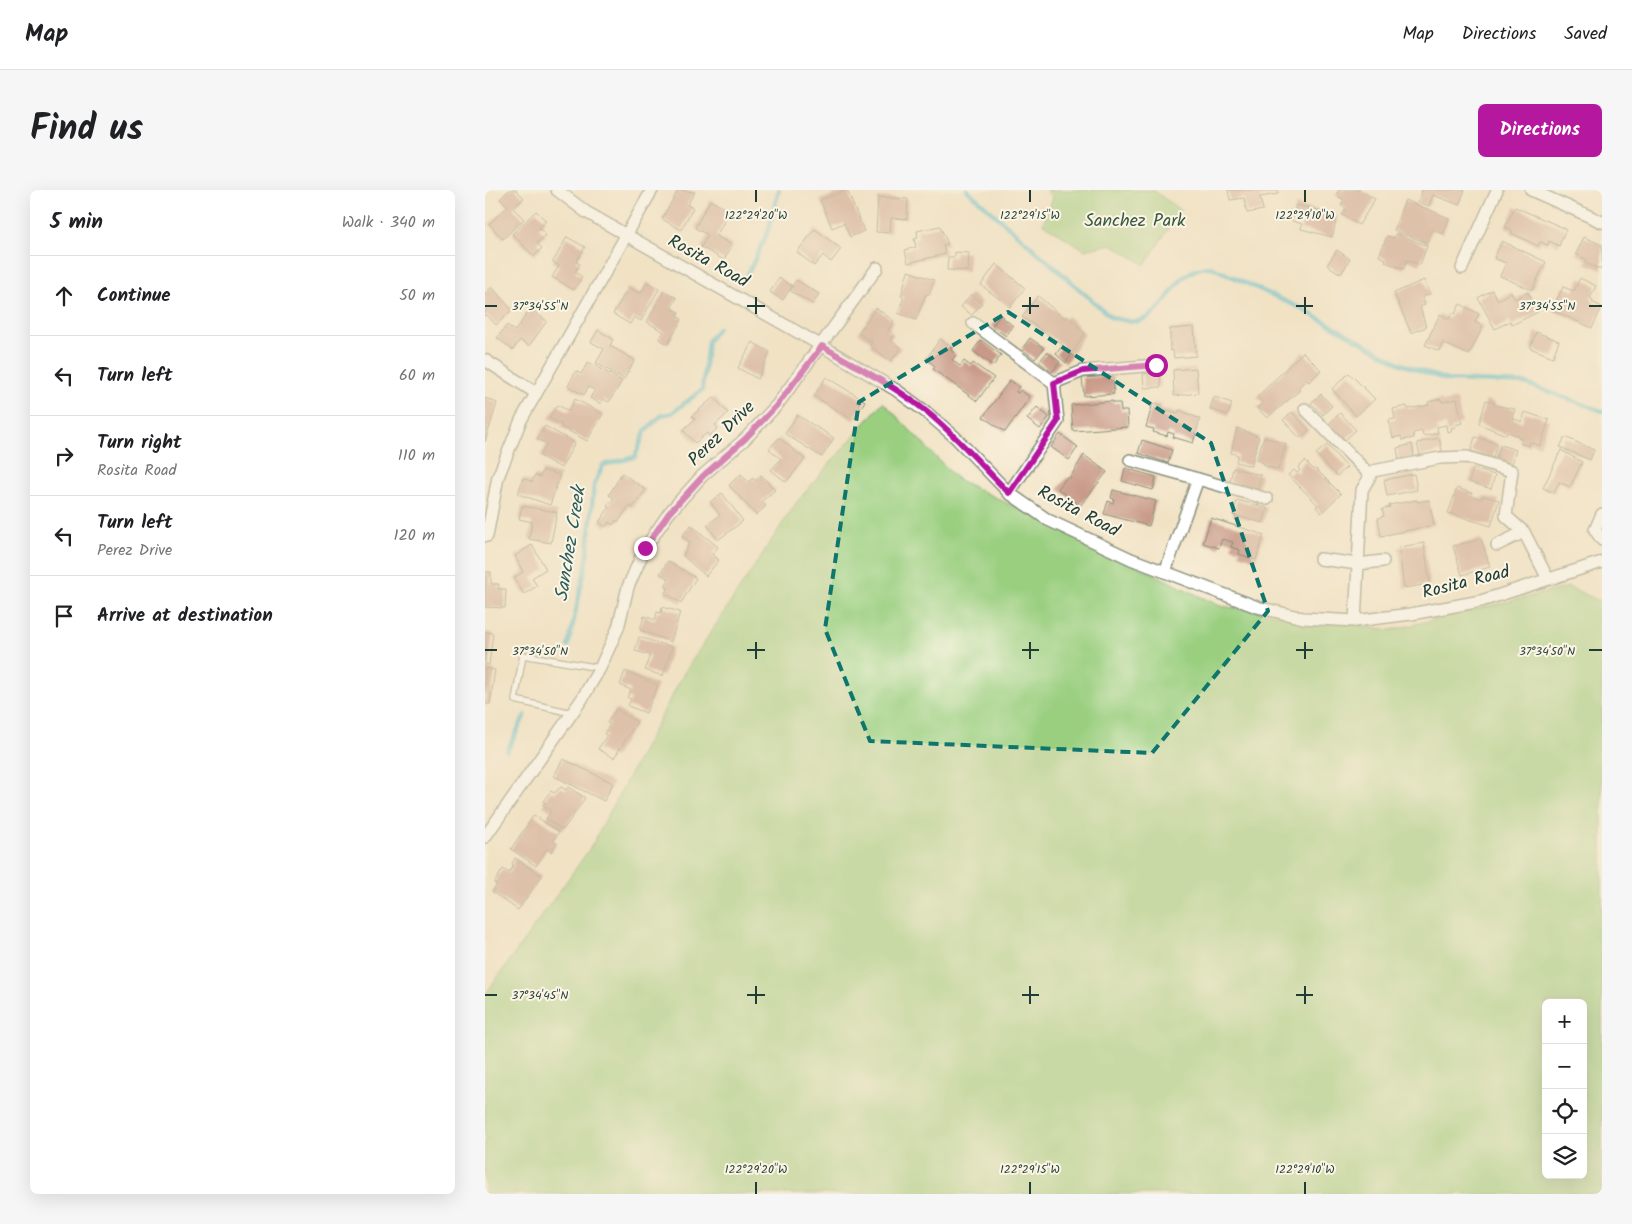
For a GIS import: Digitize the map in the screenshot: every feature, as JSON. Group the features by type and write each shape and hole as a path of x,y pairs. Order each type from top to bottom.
{"street":[{"name":"Rosita Road","path":"557,190 586,212 896,390 955,437 1009,493 1049,520 1131,559 1257,608 1303,618 1355,621 1411,614 1481,601 1602,562"},
{"path":"487,536 498,478 508,449 536,393 627,236 651,190"},
{"path":"1462,268 1497,190"},
{"path":"1531,190 1602,222"},
{"name":"Perez Drive","path":"485,837 572,713 600,668 618,628 628,587 645,548 669,513 703,476 745,439 777,405 822,346 877,268"},
{"path":"973,323 1054,383 1058,421 1009,493"},
{"path":"485,360 536,393"},
{"path":"1054,383 1083,371 1156,365"},
{"path":"1305,410 1370,476"},
{"path":"1355,621 1362,490 1373,471 1440,458 1467,457 1512,471 1506,516 1524,532 1548,579"},
{"path":"1130,460 1267,499"},
{"path":"1165,572 1198,479"},
{"path":"1602,514 1595,530 1602,540"},
{"path":"1497,545 1524,532"},
{"path":"1320,559 1358,564 1383,561"}],"lane":[{"path":"572,713 515,700 523,655 600,668"}],"highlighted area":[{"path":"1008,312 1211,443 1268,611 1152,753 870,741 825,629 859,402"}],"green space":[{"name":"Sanchez Park","path":"1046,190 1153,190 1180,210 1145,265 1111,244 1085,250 1043,224 1053,198"},
{"path":"883,402 957,479 1220,606 1391,630 1569,587 1602,602 1602,1194 485,1194 485,995 591,847 684,673 796,503"}],"building":[{"path":"509,190 516,190 524,198 513,208 524,219 503,239 489,224 508,206 500,199"},
{"path":"678,190 695,192 687,205 693,208 681,230 662,219"},
{"path":"847,190 864,231 850,237 844,223 832,228 820,200"},
{"path":"1228,190 1277,190 1278,194 1260,197 1263,210 1247,213 1244,198 1230,200"},
{"path":"1339,190 1360,190 1375,199 1359,225 1342,215 1346,209 1341,205 1344,200 1336,195"},
{"path":"1422,190 1465,190 1459,205 1433,195 1429,206 1418,202"},
{"path":"878,197 908,199 907,219 891,218 890,233 876,232"},
{"path":"710,200 730,211 716,236 732,245 724,260 701,247 708,235 695,228"},
{"path":"1405,200 1449,218 1443,234 1432,229 1427,243 1394,230"},
{"path":"1296,205 1322,211 1321,214 1337,218 1332,237 1301,229 1302,224 1292,221"},
{"path":"1515,207 1566,229 1559,246 1549,241 1548,245 1540,242 1538,246 1511,233 1512,230 1505,227"},
{"path":"536,211 546,221 539,228 546,235 537,243 542,248 534,256 512,234"},
{"path":"940,226 948,244 943,245 945,254 908,263 905,250 916,247 914,239 918,238 917,231"},
{"path":"815,229 841,249 831,262 823,255 814,266 797,252"},
{"path":"1396,233 1427,246 1420,265 1407,260 1404,269 1385,262 1386,259 1379,256 1387,236 1394,238"},
{"path":"567,237 585,247 576,262 580,264 575,272 582,277 574,290 552,277 559,266 553,262"},
{"path":"1584,237 1602,245 1602,270 1585,263 1587,260 1576,254"},
{"path":"1502,241 1546,262 1532,290 1500,276 1506,263 1494,258"},
{"path":"1337,250 1350,259 1341,274 1327,265"},
{"path":"955,252 969,253 968,271 947,270 948,257 955,257"},
{"path":"996,264 1025,288 1010,307 981,285"},
{"path":"908,271 934,280 929,295 926,294 916,320 898,313 904,297 901,296"},
{"path":"779,278 792,286 783,300 770,292"},
{"path":"1580,278 1596,286 1590,298 1593,300 1592,302 1602,307 1592,328 1552,310 1563,287 1574,291"},
{"path":"796,280 819,294 813,304 790,291"},
{"path":"1424,280 1430,294 1422,297 1425,305 1420,307 1426,327 1411,333 1394,293"},
{"path":"647,282 659,289 641,321 634,317 630,324 613,314 628,288 641,293"},
{"path":"492,287 512,310 496,325 487,315 485,316 485,293"},
{"path":"1492,290 1498,300 1511,292 1515,299 1528,292 1538,312 1512,325 1510,321 1495,329 1478,298"},
{"path":"664,291 677,298 671,308 679,312 677,316 682,319 668,344 659,339 664,332 647,322"},
{"path":"971,294 982,303 972,315 961,307"},
{"path":"1038,296 1065,319 1067,316 1085,333 1066,363 1056,354 1063,345 1022,317"},
{"path":"1460,304 1479,314 1475,322 1483,326 1469,355 1443,343 1439,351 1425,345 1440,314 1449,319 1453,312 1455,314"},
{"path":"876,308 894,321 888,330 894,334 890,340 901,348 891,361 870,346 872,342 858,333"},
{"path":"530,309 547,321 529,346 520,340 513,350 497,338 507,325 515,331"},
{"path":"1000,315 1013,326 1006,336 992,326"},
{"path":"1194,327 1196,356 1174,358 1173,350 1170,351 1170,329"},
{"path":"598,330 613,339 610,346 635,360 624,379 596,363 604,349 591,342"},
{"path":"1536,332 1559,341 1553,357 1530,348"},
{"path":"1030,338 1044,348 1035,359 1022,349"},
{"path":"940,339 952,348 951,350 956,355 952,360 960,366 964,361 971,366 973,363 994,378 977,401 933,369 935,366 926,359"},
{"path":"981,340 1001,355 993,366 973,351"},
{"path":"752,342 770,352 758,379 738,368"},
{"path":"1047,352 1060,362 1052,372 1039,362"},
{"path":"1303,352 1321,370 1309,382 1306,380 1298,388 1300,390 1267,418 1257,408 1263,403 1257,397"},
{"path":"588,362 622,381 609,402 603,399 601,404 590,398 595,390 588,387 584,395 568,386 576,371 581,374"},
{"path":"1196,368 1198,393 1174,396 1173,370"},
{"path":"1160,373 1161,387 1144,388 1143,374"},
{"path":"1349,373 1375,399 1356,416 1332,389"},
{"path":"1113,376 1114,394 1084,396 1082,378"},
{"path":"826,377 865,401 853,420 814,396"},
{"path":"1010,380 1019,387 1016,392 1018,393 1020,390 1030,397 1005,432 983,417"},
{"path":"1321,394 1332,406 1323,415 1311,403"},
{"path":"714,397 728,413 715,425 718,428 709,436 707,433 695,443 683,430 695,419 692,416"},
{"path":"1214,397 1232,403 1228,415 1210,409"},
{"path":"485,398 497,403 485,442"},
{"path":"575,399 603,414 587,441 549,418 557,405 569,411"},
{"path":"1441,399 1442,402 1457,399 1462,423 1451,428 1452,431 1447,432 1446,425 1437,427 1438,433 1423,436 1422,431 1413,433 1414,438 1402,440 1401,436 1393,438 1389,420 1395,419 1393,409 1407,406 1408,409 1429,405 1428,402"},
{"path":"1486,400 1495,403 1494,405 1515,409 1512,418 1522,422 1525,412 1549,420 1540,446 1530,442 1529,446 1520,443 1522,439 1518,438 1519,436 1507,432 1506,435 1479,424"},
{"path":"1113,401 1113,403 1120,403 1121,411 1127,411 1128,427 1073,431 1071,405"},
{"path":"1153,403 1162,405 1161,408 1178,413 1179,410 1200,419 1193,443 1173,437 1174,434 1168,432 1167,436 1153,432 1154,429 1146,427"},
{"path":"1037,407 1049,417 1040,429 1027,419"},
{"path":"1292,412 1309,430 1300,438 1283,420"},
{"path":"1340,413 1356,430 1345,440 1329,424"},
{"path":"797,415 834,438 822,457 785,434"},
{"path":"545,426 575,443 561,468 540,456 547,444 537,439"},
{"path":"1237,428 1259,437 1251,466 1236,462 1238,455 1231,453"},
{"path":"1060,434 1078,447 1069,460 1051,447"},
{"path":"1264,437 1286,444 1278,470 1263,465 1264,463 1256,460"},
{"path":"1475,437 1497,443 1493,458 1471,451"},
{"path":"1565,437 1594,450 1590,460 1560,447"},
{"path":"779,438 805,459 786,482 771,470 781,459 769,449"},
{"path":"1439,438 1442,451 1420,456 1417,443"},
{"path":"1142,440 1172,450 1168,463 1138,453"},
{"path":"1412,444 1414,457 1399,460 1397,448"},
{"path":"1327,445 1347,467 1337,476 1316,454"},
{"path":"1501,445 1516,450 1512,464 1496,458"},
{"path":"1561,450 1582,462 1570,487 1559,482 1554,493 1543,488"},
{"path":"1084,455 1107,472 1080,506 1058,489 1067,477 1069,479"},
{"path":"1305,461 1314,470 1316,469 1341,494 1321,513 1316,507 1318,505 1288,475 1294,470 1297,473 1300,470 1298,468"},
{"path":"1125,468 1156,477 1153,490 1122,481"},
{"path":"1233,468 1261,475 1258,489 1230,482"},
{"path":"1473,469 1495,475 1491,489 1469,482"},
{"path":"543,470 560,475 550,505 518,494 523,478 532,482 535,475 540,477"},
{"path":"622,473 646,490 632,508 629,506 618,522 616,520 613,525 609,522 606,527 599,522 609,508 607,506 614,498 609,495"},
{"path":"741,474 748,482 753,478 755,481 761,475 775,490 762,501 766,506 756,515 729,485"},
{"path":"1414,474 1417,490 1387,496 1384,480"},
{"path":"1457,488 1472,493 1471,496 1482,499 1483,496 1499,500 1491,526 1448,513"},
{"path":"1113,490 1156,501 1149,526 1104,514 1108,501 1113,503 1114,499 1111,498"},
{"path":"722,493 743,521 718,540 707,525 720,515 710,502"},
{"path":"1237,500 1267,508 1263,523 1233,515"},
{"path":"1417,500 1417,502 1429,500 1434,525 1381,536 1378,518 1384,516 1382,509 1390,507 1389,505"},
{"path":"522,506 557,512 551,543 529,539 532,522 519,519"},
{"path":"1211,518 1264,535 1256,560 1239,554 1240,550 1231,547 1233,542 1222,539 1219,548 1203,543"},
{"path":"691,525 718,547 712,554 719,560 706,576 683,556 690,542 682,536"},
{"path":"1481,539 1490,567 1462,575 1453,546"},
{"path":"1424,543 1430,584 1404,588 1399,547"},
{"path":"532,545 546,569 532,578 537,586 524,594 514,578 523,572 515,556"},
{"path":"668,561 696,578 681,603 665,593 668,588 665,586 669,579 660,574"},
{"path":"485,572 491,572 491,584 499,584 498,589 506,589 505,608 485,607"},
{"path":"662,607 680,612 671,642 640,630 644,616 655,620 657,612 661,613"},
{"path":"485,632 493,633 489,665 485,664"},
{"path":"639,637 672,647 663,676 645,670 650,655 635,651"},
{"path":"485,668 495,670 490,704 485,704"},
{"path":"625,671 658,685 646,713 628,706 631,699 627,697 631,690 620,685"},
{"path":"616,709 637,722 614,758 598,749 607,735 604,734 610,724 607,723"},
{"path":"563,759 613,783 604,801 554,776"},
{"path":"561,787 566,790 568,787 585,798 563,830 546,819 551,811 543,806 545,803 543,801 551,791 554,793"},
{"path":"534,815 559,832 553,841 557,843 551,852 547,849 536,866 511,849"},
{"path":"515,858 542,876 518,910 492,892 497,885 494,883 503,869 509,873 514,865 512,864"}],"waterway":[{"name":"Sanchez Creek","path":"747,276 768,231 779,190"},
{"path":"967,190 1112,318 1139,321 1150,316 1188,274 1198,269 1211,267 1300,308 1401,364 1447,380 1524,383 1602,411"},
{"name":"Sanchez Creek","path":"568,646 587,560 594,485 603,465 635,457 645,431 662,415 672,413 702,390 708,341 718,328"},
{"name":"Sanchez Creek","path":"507,751 525,715"}],"route":[{"path":"645,548 669,513 703,476 745,439 777,405 822,346 896,390 926,412 955,437 1009,493 1058,421 1054,383 1083,371 1156,365"}]}
